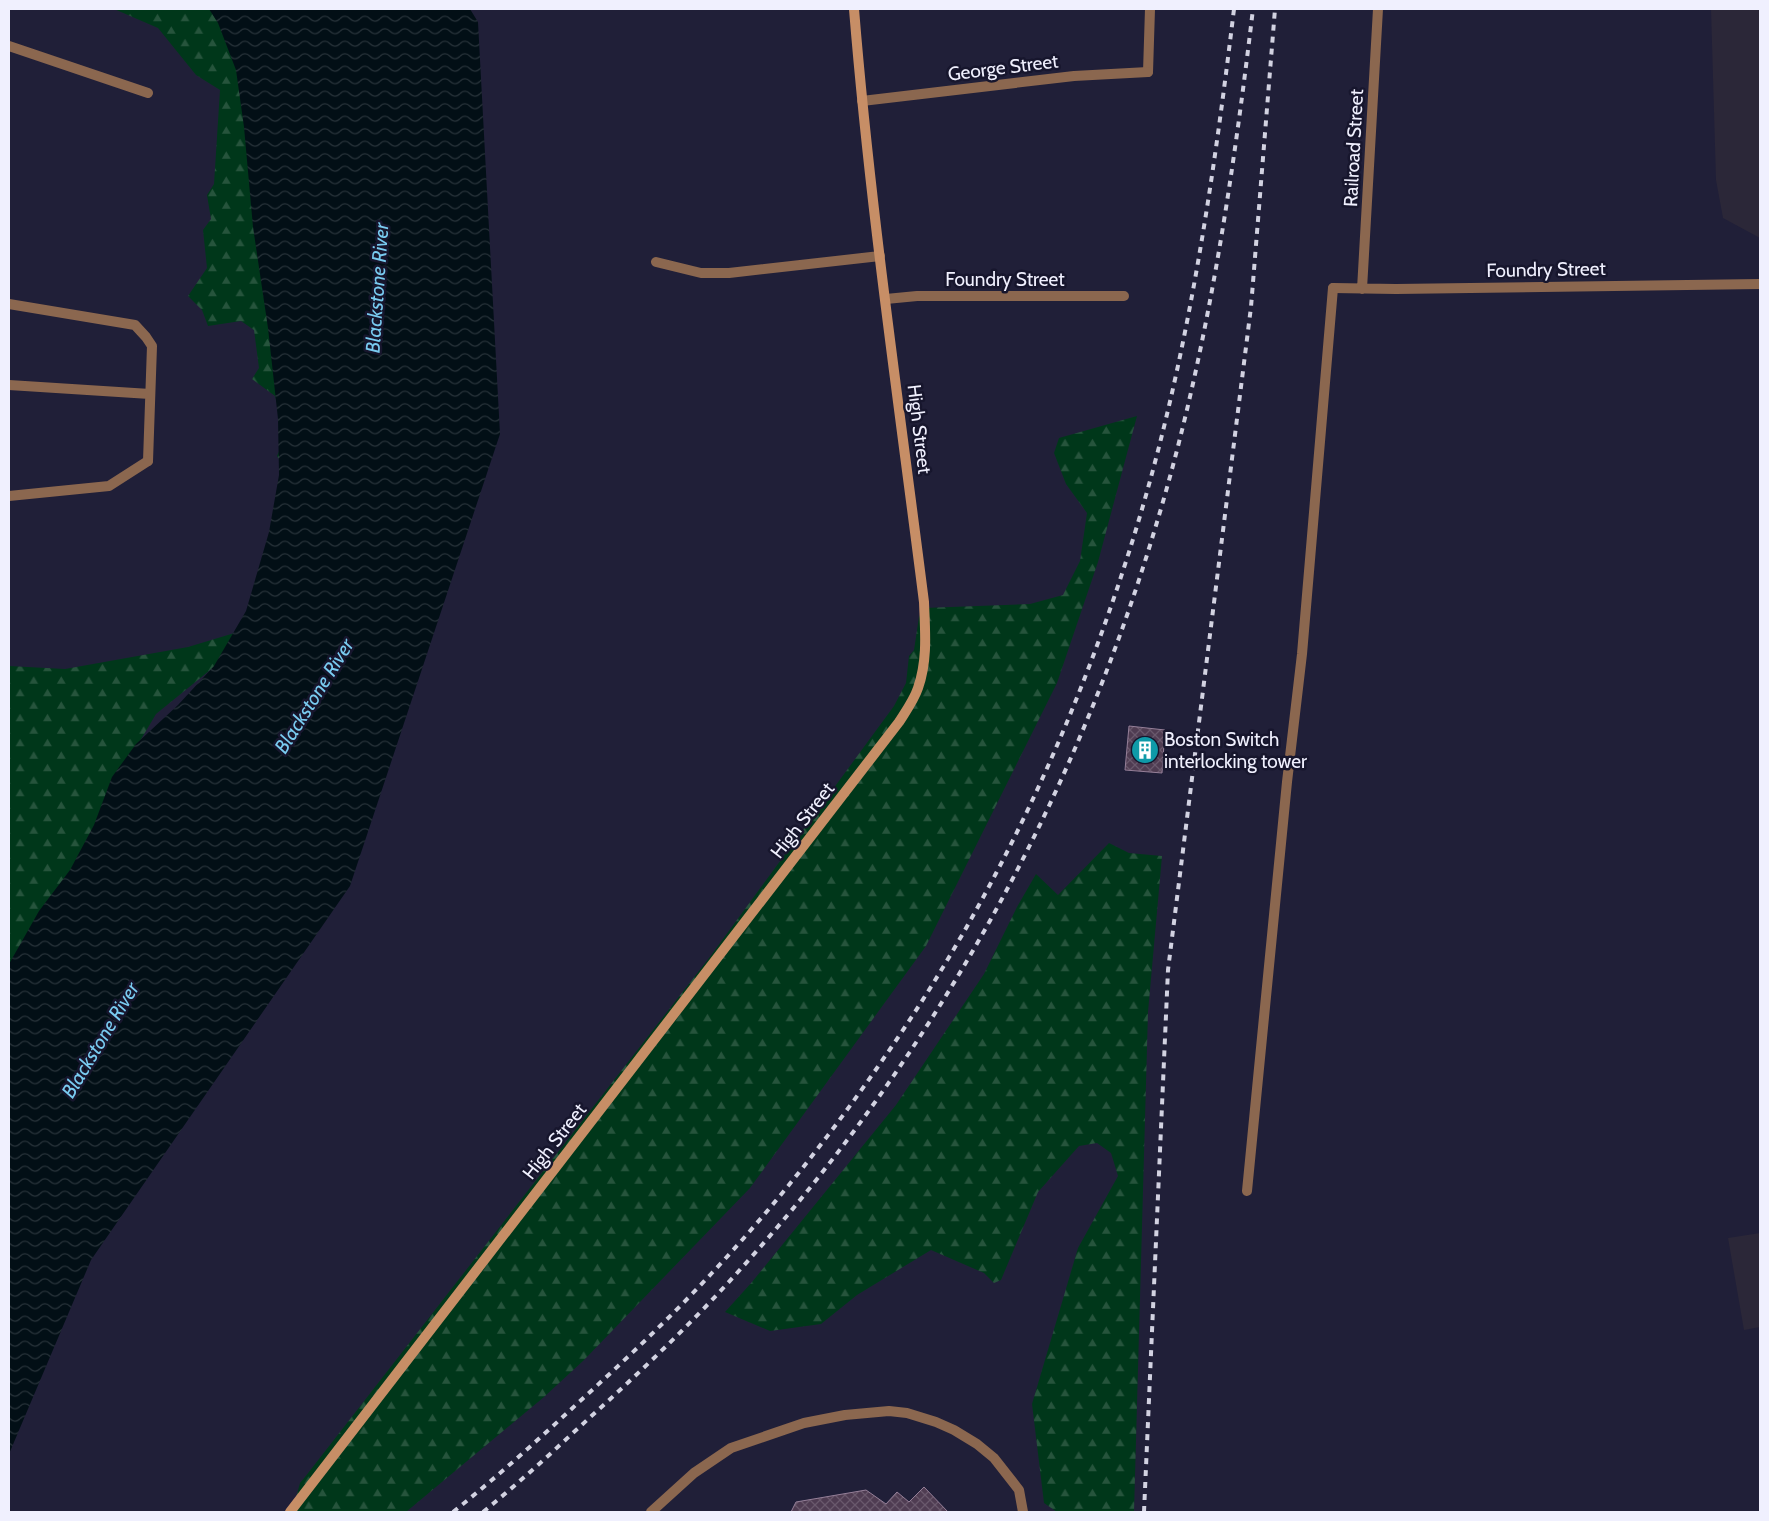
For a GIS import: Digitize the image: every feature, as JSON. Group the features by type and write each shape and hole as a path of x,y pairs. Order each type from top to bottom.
{"street":[{"name":"High Street","path":"290,1512 899,722 914,696 923,671 925,652 924,602 880,256 862,101 854,9"},
{"name":"George Street","path":"862,101 1074,76 1148,72 1150,9"},
{"name":"Railroad Street","path":"1362,289 1378,9"},
{"path":"9,46 148,94"},
{"path":"656,262 701,273 729,273 880,256"},
{"name":"Foundry Street","path":"1247,1191 1287,782 1301,662 1333,288 1760,284"},
{"name":"Foundry Street","path":"886,299 917,296 1124,296"},
{"path":"9,304 135,325 152,346 148,461 109,486 9,496"},
{"path":"9,385 150,394"},
{"path":"651,1512 694,1473 731,1448 804,1423 845,1415 889,1411 906,1413 936,1422 977,1444 994,1458 1019,1490 1023,1512"}],"shaded area":[{"path":"1711,9 1760,9 1760,238 1723,218 1716,180"},
{"path":"1760,1233 1760,1327 1744,1330 1728,1238"}],"green space":[{"path":"114,9 251,9 296,481 277,456 286,436 275,396 252,379 259,368 254,330 241,321 208,326 202,310 188,296 207,268 203,230 211,219 207,195 214,184 220,90 196,75 158,28"},
{"path":"1137,416 1098,562 1057,683 926,946 750,1188 584,1360 544,1397 406,1512 292,1512 300,1483 709,958 894,706 906,683 909,656 914,650 919,617 924,608 1030,604 1063,595 1080,561 1087,513 1066,484 1054,453 1059,438"},
{"path":"268,623 156,714 124,768 9,1032 9,666 65,669 188,647"},
{"path":"1109,843 1129,853 1162,856 1148,1012 1134,1512 1057,1512 1044,1503 1032,1404 1078,1248 1118,1176 1111,1153 1097,1143 1079,1146 1038,1192 1001,1280 994,1283 984,1273 931,1250 857,1295 821,1324 770,1331 725,1312 752,1282 896,1105 984,974 1017,907 1036,874 1058,895"}],"water":[{"name":"Blackstone River","path":"209,9 470,9 478,22 500,434 350,886 91,1260 9,1454 9,964 39,911 70,870 94,825 112,777 136,744 178,705 214,666 246,611 269,532 279,475 278,419 268,328 253,227 244,127 236,70 218,23"}],"building":[{"name":"Boston Switch interlocking tower","path":"1129,726 1165,730 1162,773 1125,770"},
{"path":"924,1487 948,1512 791,1512 796,1502 866,1490 886,1504 897,1492 909,1502"}],"railway":[{"path":"453,1512 533,1444 646,1340 695,1291 781,1195 845,1112 927,994 965,931 1000,866 1063,733 1090,664 1115,596 1155,462 1185,334 1197,269 1208,204 1234,9"},
{"path":"483,1512 552,1452 671,1342 726,1285 798,1202 865,1116 927,1026 983,933 1034,837 1080,738 1120,636 1154,532 1172,468 1203,338 1215,273 1236,141 1253,9"},
{"path":"1144,1512 1168,970 1251,307 1275,9"}],"place":[{"name":"Boston Switch interlocking tower","path":"1145,750"}]}
